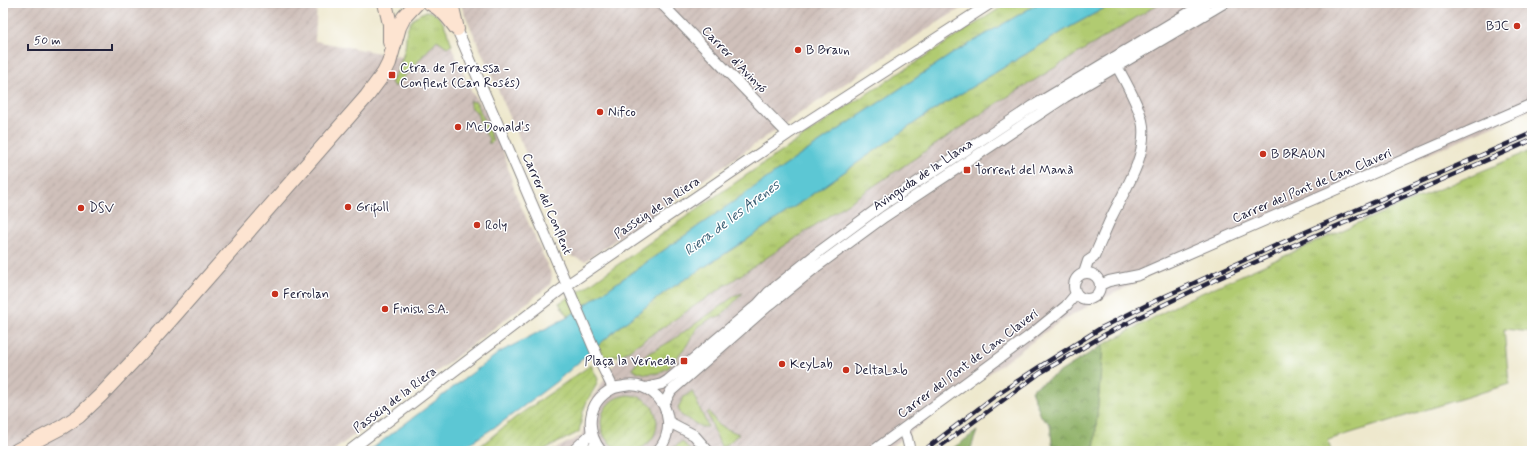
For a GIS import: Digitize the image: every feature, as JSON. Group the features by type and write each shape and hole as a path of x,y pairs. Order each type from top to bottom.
{"main road":[{"path":"385,3 390,24 391,55"},
{"path":"16,451 48,435 79,416 131,364 367,96 384,73 389,63 404,17 416,3"},
{"path":"430,3 447,15 458,29"},
{"path":"452,3 458,29"}],"street":[{"name":"Carrer d'Avinyó","path":"661,3 788,134"},
{"name":"Passeig de la Riera","path":"349,451 567,284 788,134 991,3"},
{"name":"Avinguda de la Llana","path":"664,404 671,391 768,306 816,267 884,217 1065,97 1114,62 1205,3"},
{"name":"Avinguda de la Llana","path":"645,388 662,384 667,381 758,304 768,292 881,206 1033,106 1224,3"},
{"name":"Carrer del Conflent","path":"458,29 599,360 613,388"},
{"path":"1084,273 1088,261 1094,257 1131,178 1139,158 1142,144 1143,125 1141,119 1135,102 1114,62"},
{"name":"Carrer del Pont de Can Claveri","path":"1097,280 1109,281 1139,275 1532,104"},
{"path":"1094,257 1096,263 1097,280 1097,295 1088,300 1082,299 1076,294 1074,290 1074,282 1078,276 1084,273 1091,274 1097,280"},
{"name":"Carrer del Pont de Can Claveri","path":"873,451 1028,337 1066,306 1076,294"},
{"path":"584,451 599,449 591,434 590,420 594,407 602,396 613,388 632,384 645,388 655,394 664,404 669,422 665,441 657,451"},
{"path":"669,422 694,435 703,448"},
{"path":"903,429 910,451"},
{"path":"573,451 591,434"}],"shaded area":[{"path":"3,3 317,3 315,41 412,59 430,39 446,34 472,93 485,110 500,141 516,195 552,276 550,285 333,451 3,451"},
{"path":"460,3 970,3 932,26 802,112 585,261 571,256"},
{"path":"1160,3 1532,3 1532,109 1152,275 1094,303 1055,325 885,451 551,451 581,436 594,395 620,356 999,102"}],"green space":[{"path":"1008,3 1039,3 952,54 802,154 568,317 559,303 586,287 848,106"},
{"path":"1114,3 1160,3 999,102 620,356 584,358 618,328 665,292 745,241 926,115 1070,27"},
{"path":"428,11 437,16 444,24 452,45 447,47 437,40 395,87 391,83 402,57 408,26 416,16"},
{"path":"469,101 476,102 493,141 489,144 489,139 480,124 477,113 471,107"},
{"path":"1532,150 1532,332 1504,329 1509,384 1328,440 1331,451 1094,451 1103,345 1188,299 1363,221"},
{"path":"743,293 721,316 710,319 697,328 687,345 668,368 658,373 646,374 633,370 635,365 646,355 671,341 736,295"},
{"path":"1103,345 1094,451 1053,451 1050,424 1041,416 1031,390"},
{"path":"591,365 598,379 583,412 579,432 541,451 474,451 516,417"},
{"path":"692,391 708,427 701,427 681,415 678,407 684,397"},
{"path":"623,395 635,395 645,399 653,407 657,417 657,429 653,439 645,447 635,451 623,451 613,447 605,439 601,429 601,417 605,407 613,399"},
{"path":"709,411 718,425 739,434 722,449 707,413"},
{"path":"977,431 970,451 949,451"},
{"path":"682,441 691,451 670,451"}],"water":[{"name":"Riera de les Arenes","path":"1039,3 1114,3 1070,27 926,115 745,241 665,292 618,328 557,381 501,423 458,451 369,451 500,352 568,317 802,154 952,54"}],"railway":[{"path":"923,451 995,396 1101,328 1157,300 1301,234 1532,133"},
{"path":"934,451 1040,373 1106,334 1217,279 1532,140"}],"place":[{"name":"BJC","path":"1517,26"},
{"name":"B Braun","path":"798,50"},
{"name":"Ctra. de Terrassa - Conflent (Can Rosés)","path":"392,75"},
{"name":"Nifco","path":"600,112"},
{"name":"McDonald's","path":"458,127"},
{"name":"B BRAUN","path":"1263,154"},
{"name":"Torrent del Manà","path":"967,170"},
{"name":"Grifoll","path":"348,207"},
{"name":"DSV","path":"81,208"},
{"name":"Roly","path":"477,225"},
{"name":"Ferrolan","path":"275,294"},
{"name":"Finish S.A.","path":"385,309"},
{"name":"Plaça la Verneda","path":"684,361"},
{"name":"KeyLab","path":"782,364"},
{"name":"DeltaLab","path":"846,370"}]}
